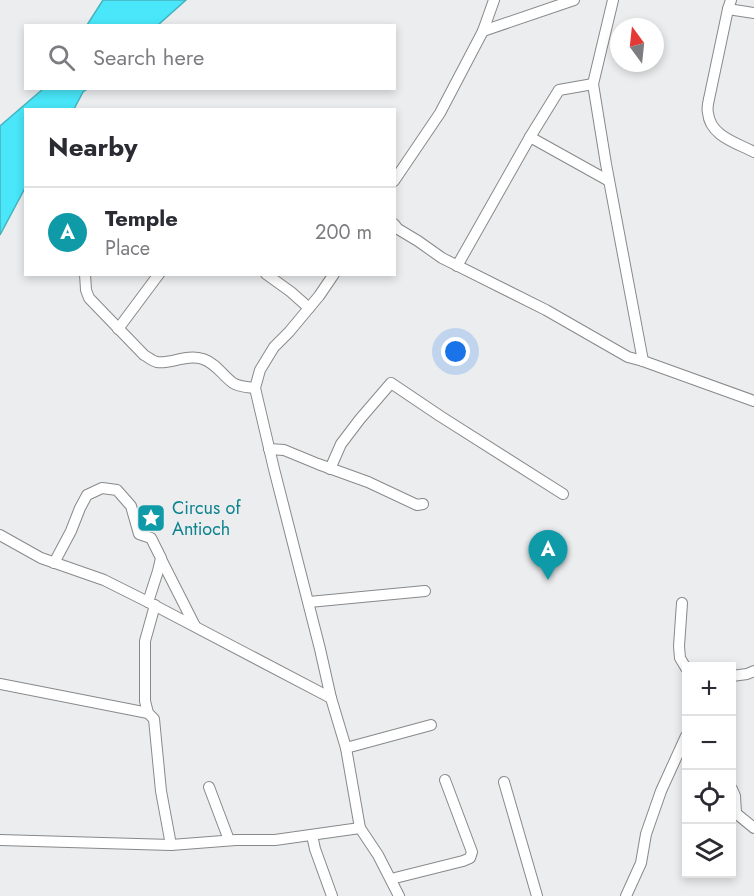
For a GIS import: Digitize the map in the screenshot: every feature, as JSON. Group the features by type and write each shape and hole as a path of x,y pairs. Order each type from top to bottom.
{"street":[{"path":"396,178 441,113 483,31 494,0"},
{"path":"483,31 574,0"},
{"path":"614,0 593,84 643,361"},
{"path":"754,13 729,5 708,113 711,126 719,134 754,152"},
{"path":"457,266 530,137 560,90 593,84"},
{"path":"530,137 609,181"},
{"path":"396,226 442,258 546,310 627,357 754,401"},
{"path":"85,276 89,298 144,355 155,362 181,358 206,360 215,365 233,383 242,387 255,388"},
{"path":"118,329 158,276"},
{"path":"269,276 309,308"},
{"path":"333,276 320,296 274,347 260,370 255,388 331,698 346,748 360,828 378,855 399,896"},
{"path":"330,469 341,444 391,383 563,494"},
{"path":"269,449 284,450 368,482 417,505 423,504"},
{"path":"54,562 87,495 102,488 117,490 130,506 139,534 151,538 195,626"},
{"path":"0,535 28,552 104,580 152,603 331,698"},
{"path":"160,558 145,641 145,701 148,713 154,719 161,791 171,844"},
{"path":"309,602 425,591"},
{"path":"682,603 679,646 683,662"},
{"path":"736,675 754,671"},
{"path":"0,684 148,713"},
{"path":"346,748 431,725"},
{"path":"626,896 641,863 646,834 661,791 682,747"},
{"path":"391,879 470,858 472,852 445,780"},
{"path":"504,782 537,896"},
{"path":"209,787 229,840"},
{"path":"736,813 754,828"},
{"path":"0,840 171,844 275,840 360,828"},
{"path":"312,835 332,896"}],"water":[{"path":"103,0 186,0 159,24 88,24"},
{"path":"42,90 86,90 75,108 24,108 24,190 0,235 0,126"}],"place":[{"name":"Circus of Antioch","path":"151,518"},
{"name":"Temple","path":"548,580"}]}
